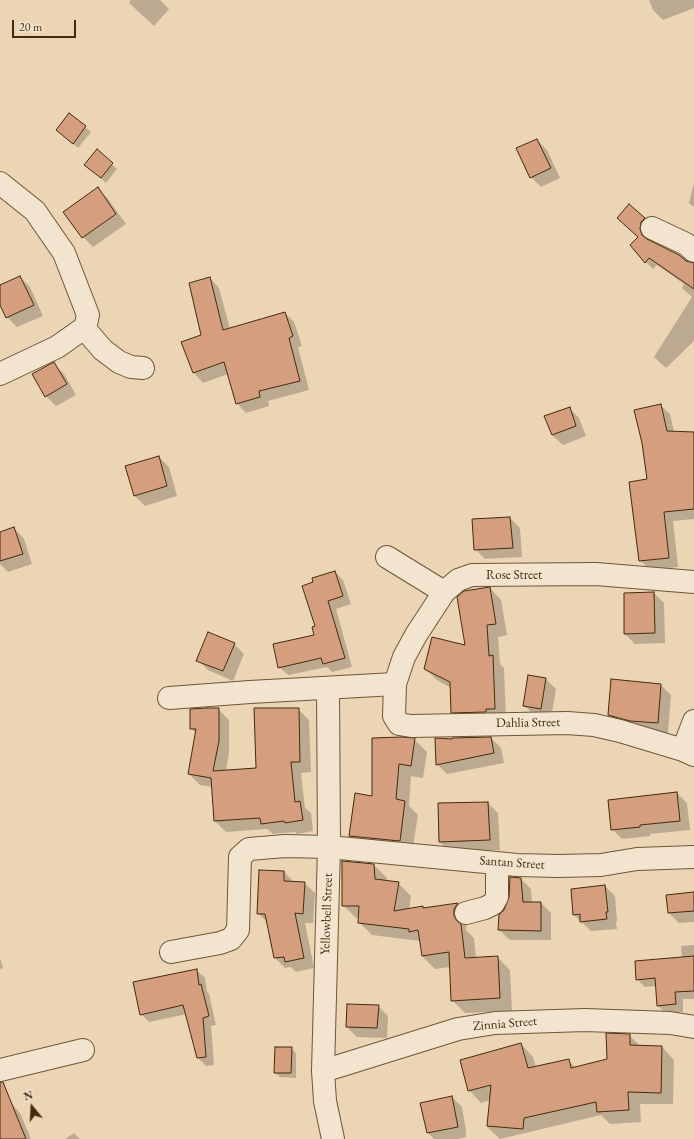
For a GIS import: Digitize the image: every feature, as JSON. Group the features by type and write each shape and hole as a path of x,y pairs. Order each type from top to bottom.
{"street":[{"path":"0,183 34,211 64,253 88,315 84,328 57,347 0,374"},
{"path":"652,228 686,244 694,251"},
{"path":"84,328 103,350 119,362 143,368"},
{"path":"387,557 444,592"},
{"name":"Rose Street","path":"395,684 404,657 416,635 444,592 458,580 472,575 596,574 694,582"},
{"path":"169,698 395,684"},
{"name":"Dahlia Street","path":"395,684 394,716 400,724 411,726 567,723 594,725 620,731 689,753"},
{"name":"Yellowbell Street","path":"328,688 330,848 322,1071 325,1101 333,1139"},
{"path":"689,753 694,721"},
{"name":"Santan Street","path":"171,952 220,943 231,939 238,930 240,857 249,849 285,846 330,848 517,865 558,866 601,865 637,859 694,857"},
{"path":"466,912 485,908 493,904 496,896 498,863"},
{"name":"Zinnia Street","path":"322,1071 458,1029 495,1023 585,1020 670,1023 694,1027"},
{"path":"0,1070 83,1050"}],"building":[{"path":"69,113 86,126 73,144 56,130"},
{"path":"537,139 551,168 530,178 516,148"},
{"path":"97,149 113,163 101,178 84,165"},
{"path":"98,187 116,214 82,238 63,212"},
{"path":"629,204 645,218 641,222 640,229 642,235 679,255 686,261 694,263 694,289 649,258 645,263 630,245 638,237 617,218"},
{"path":"20,276 34,305 6,318 0,305 0,285"},
{"path":"210,277 223,330 285,312 293,336 289,338 300,381 259,391 260,397 236,404 224,362 193,373 181,342 201,335 189,283"},
{"path":"54,362 67,384 45,397 32,374"},
{"path":"661,404 667,431 694,432 694,509 664,512 669,558 639,561 629,482 647,479 642,443 634,410"},
{"path":"570,407 576,426 552,435 544,416"},
{"path":"159,456 167,486 134,496 125,466"},
{"path":"510,517 513,548 474,550 472,519"},
{"path":"14,527 23,554 0,561 0,532"},
{"path":"335,571 343,596 328,601 345,658 323,664 321,658 278,668 273,644 314,635 312,627 315,626 302,586 313,582 312,578"},
{"path":"490,587 496,624 487,625 489,656 493,655 495,709 486,709 486,712 451,713 450,682 424,669 432,637 465,645 457,597 464,591"},
{"path":"654,592 655,633 624,634 624,593"},
{"path":"208,632 235,643 223,671 196,661"},
{"path":"528,675 546,678 541,709 523,706"},
{"path":"611,679 661,684 658,723 630,721 608,715"},
{"path":"219,708 219,741 213,771 256,768 254,708 299,708 300,762 291,762 295,802 300,801 303,820 285,823 284,821 261,824 260,818 214,821 211,778 188,774 196,729 190,729 190,709"},
{"path":"491,737 494,753 436,765 435,738 452,739"},
{"path":"372,738 415,738 411,766 399,764 396,799 405,801 400,841 349,836 355,793 372,796"},
{"path":"677,792 680,821 640,825 640,827 611,830 608,800"},
{"path":"488,802 490,840 439,842 438,803"},
{"path":"342,861 374,864 375,879 399,882 394,911 423,906 423,908 458,903 454,909 454,916 461,924 465,958 498,956 500,998 451,1001 449,952 422,956 418,930 409,932 409,929 358,923 359,906 342,906"},
{"path":"259,870 284,871 284,881 305,882 303,914 295,913 304,958 285,962 284,957 274,958 265,914 257,914"},
{"path":"510,877 521,878 523,902 541,902 541,931 498,930 499,915 504,910 509,897"},
{"path":"605,885 608,912 606,912 607,919 580,922 580,914 573,915 571,889"},
{"path":"694,892 694,911 668,913 666,895"},
{"path":"694,956 694,991 675,992 676,1004 657,1006 655,978 636,980 635,961"},
{"path":"197,969 199,985 201,984 209,1016 203,1018 206,1057 197,1058 183,1005 140,1015 133,982"},
{"path":"347,1004 379,1005 377,1028 346,1027"},
{"path":"606,1033 630,1034 630,1045 662,1046 661,1093 628,1092 629,1110 597,1112 596,1102 524,1118 523,1129 487,1126 491,1085 468,1091 460,1060 521,1043 528,1068 569,1059 571,1068 607,1059"},
{"path":"275,1047 292,1047 291,1073 274,1073"},
{"path":"0,1082 3,1082 26,1139 0,1139"},
{"path":"452,1096 458,1127 427,1133 420,1103"}]}
